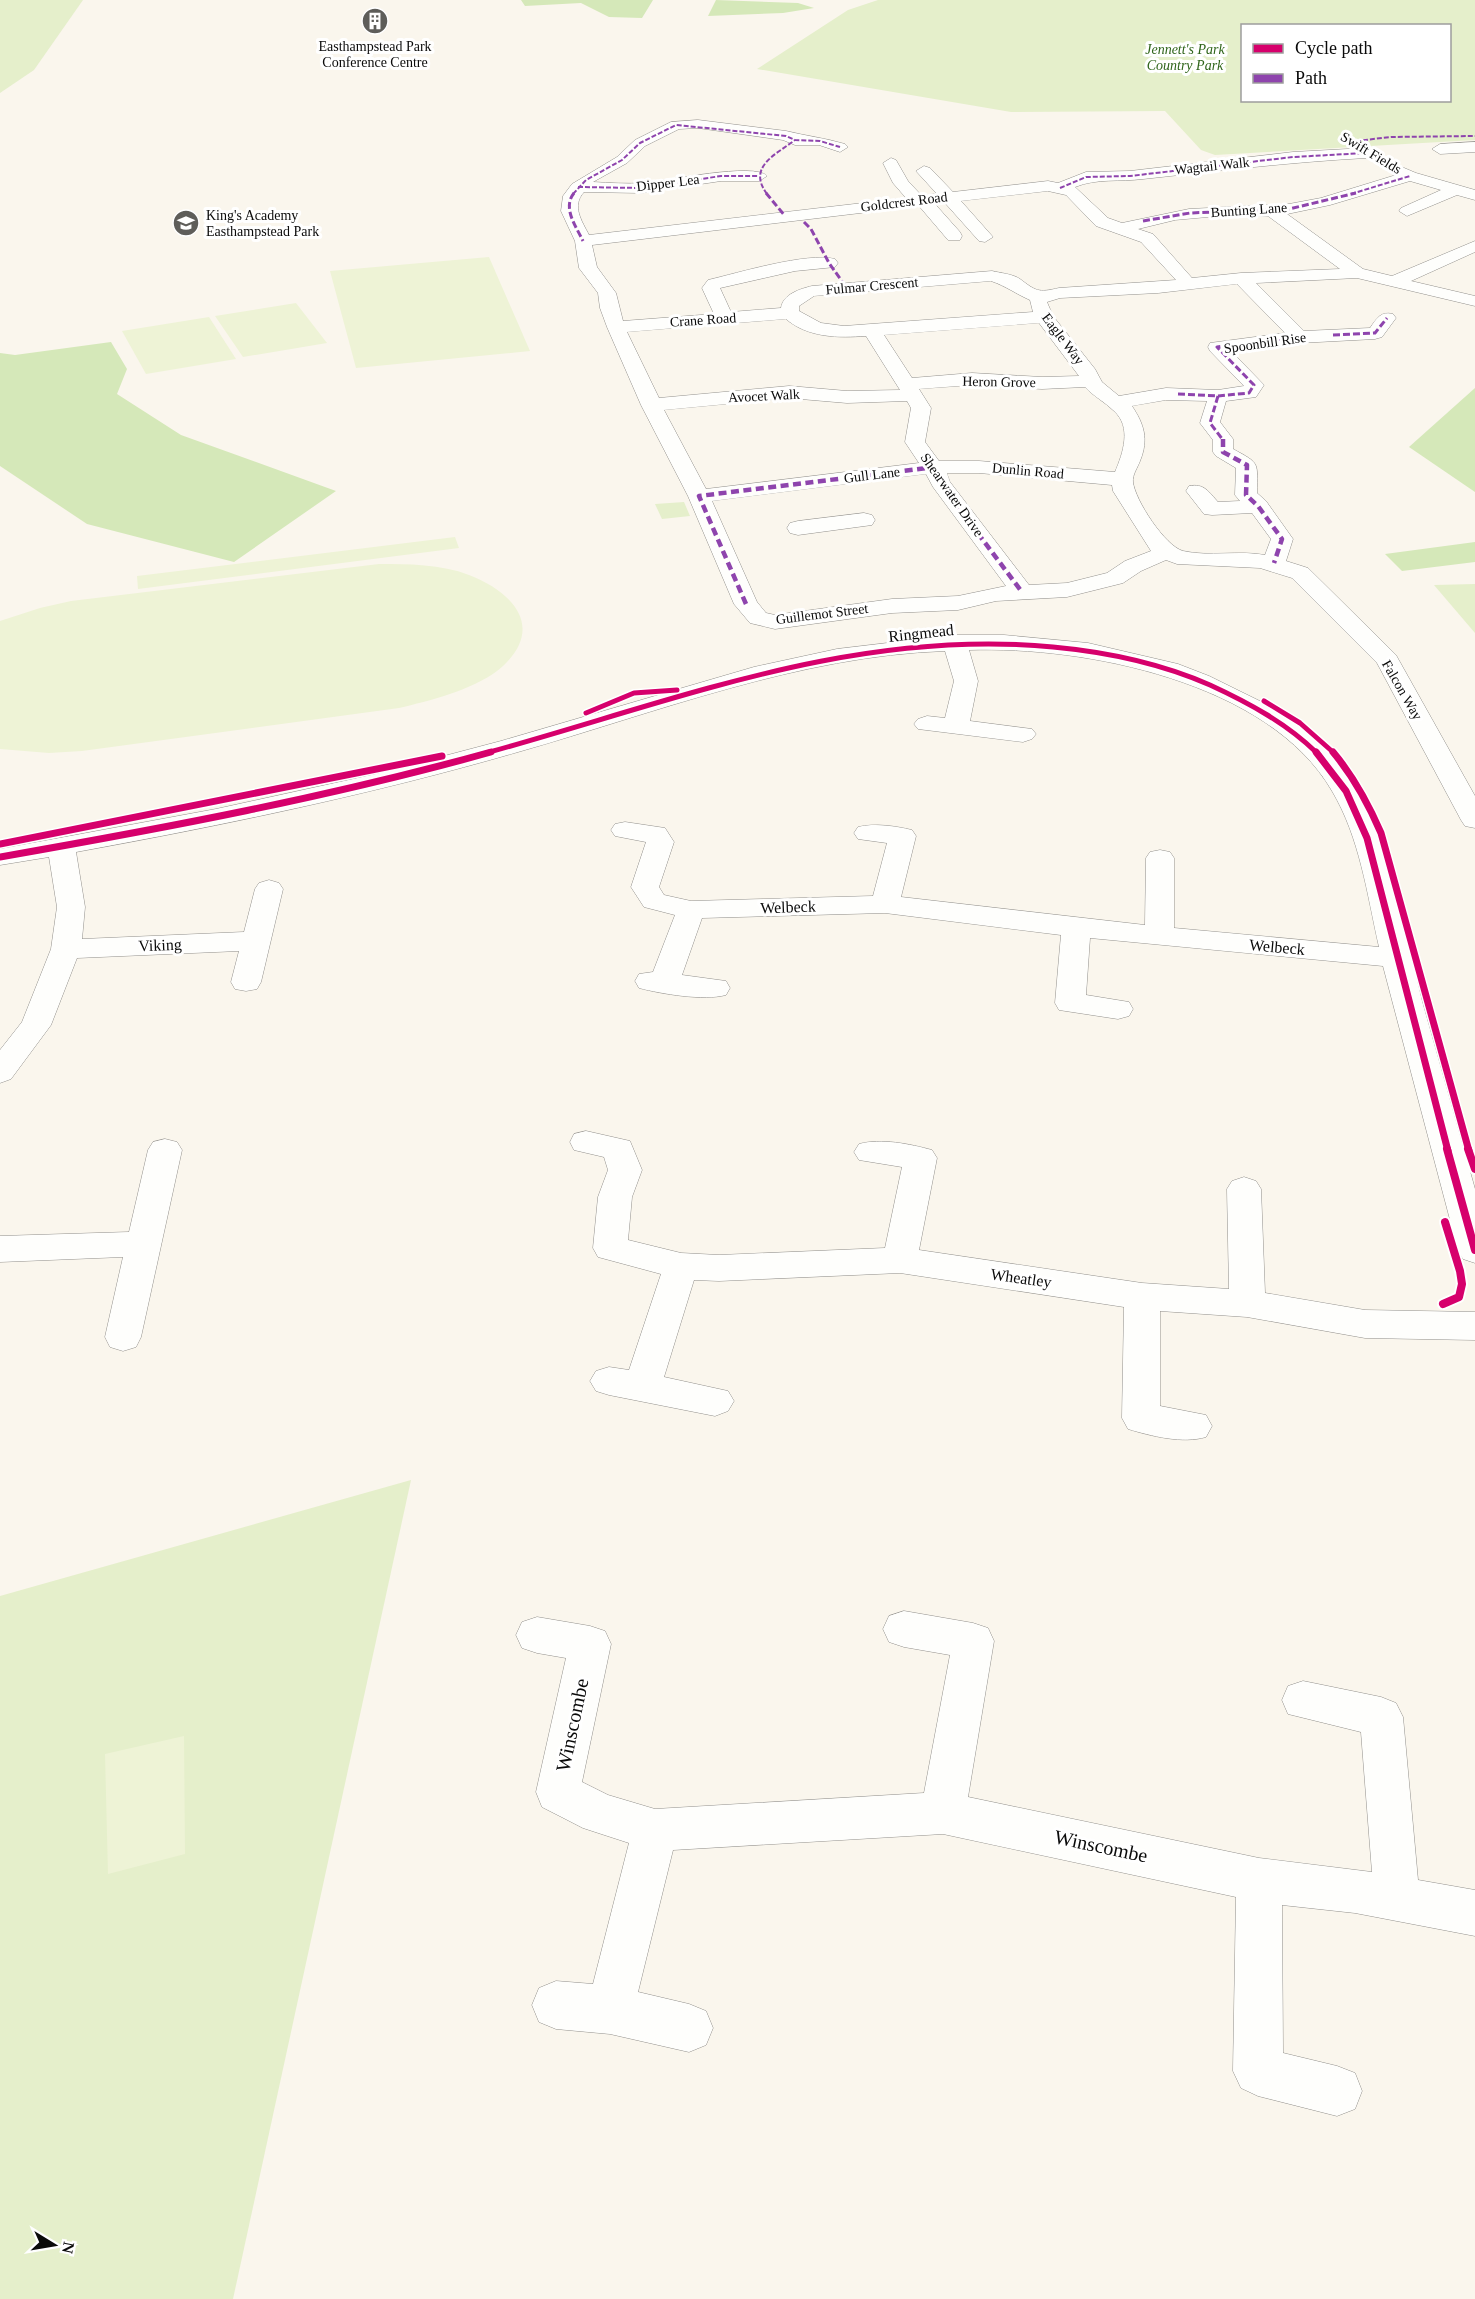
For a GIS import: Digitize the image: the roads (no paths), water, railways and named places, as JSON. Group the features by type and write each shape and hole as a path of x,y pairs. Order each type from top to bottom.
{"street":[{"path":"578,187 622,160 640,143 676,125 698,124 786,136 795,140 820,141 840,147"},
{"name":"Swift Fields","path":"1343,137 1366,153 1410,176 1475,195"},
{"path":"795,140 764,162 759,176 762,189 791,216 811,229 829,263 846,287"},
{"path":"1440,149 1475,147"},
{"name":"Wagtail Walk","path":"1060,188 1086,177 1130,176 1293,157 1366,153"},
{"path":"891,163 901,183 954,236"},
{"path":"924,171 985,237"},
{"name":"Dipper Lea","path":"578,187 650,188 721,176 759,176"},
{"name":"Bunting Lane","path":"1122,229 1146,220 1230,210 1272,211 1313,204 1410,176"},
{"name":"Goldcrest Road","path":"583,242 1030,186 1060,188 1071,191 1102,222 1147,238 1188,284"},
{"name":"Guillemot Street","path":"578,187 570,196 569,211 583,242 586,261 608,293 609,308 616,327 651,405 699,496 746,604 758,618 775,622 892,606 958,603 996,594 1057,591 1104,582 1167,552"},
{"path":"1407,211 1454,190"},
{"path":"1272,211 1277,217 1357,273 1475,301"},
{"path":"1393,282 1475,246"},
{"path":"724,318 711,288 714,284 795,266 829,263"},
{"name":"Eagle Way","path":"1122,479 1132,456 1135,427 1124,408 1096,390 1081,363 1044,317 1038,306 1041,298 1059,293 1357,273"},
{"name":"Fulmar Crescent","path":"790,313 790,304 802,294 823,289 998,277 1041,298"},
{"path":"1241,279 1299,337"},
{"path":"790,313 799,322 818,329 844,332 1044,317"},
{"name":"Crane Road","path":"616,327 790,313"},
{"name":"Spoonbill Rise","path":"1117,402 1166,394 1218,396 1249,393 1254,385 1217,347 1299,337 1375,333 1387,318"},
{"name":"Shearwater Drive","path":"872,330 922,412 915,442 935,467 940,483 1022,592"},
{"name":"Heron Grove","path":"910,390 972,379 1042,383 1091,381"},
{"name":"Avocet Walk","path":"651,405 789,392 847,397 910,390"},
{"path":"1122,479 1125,490 1153,539 1167,552 1177,557 1274,563 1282,539 1258,506 1246,495 1247,465 1223,452 1223,440 1210,423 1218,396"},
{"name":"Dunlin Road","path":"935,467 979,467 1122,479"},
{"name":"Gull Lane","path":"699,496 935,467"},
{"path":"810,482 834,523"},
{"path":"1197,491 1212,509 1258,506"},
{"path":"798,528 864,520"},
{"name":"Falcon Way","path":"1274,563 1300,573 1387,660 1475,820"},
{"path":"955,642 966,681 956,727"},
{"name":"Ringmead","path":"0,857 235,813 401,776 739,678 853,654 955,642 1053,644 1135,658 1190,676 1258,708 1314,748 1334,773 1349,798 1373,848 1396,958 1475,1250"},
{"path":"927,724 1023,734"},
{"name":"Welbeck","path":"625,830 655,834 660,842 645,887 654,901 691,910 885,904 1076,928 1396,958"},
{"path":"868,833 902,836 885,904"},
{"path":"4,1059 36,1025 66,949 71,907 61,846"},
{"path":"1159,936 1160,858"},
{"path":"246,982 254,942 269,889"},
{"path":"691,910 657,981 715,988"},
{"path":"1076,928 1070,1003 1118,1009"},
{"name":"Viking","path":"66,949 254,942"},
{"name":"Wheatley","path":"586,1142 618,1149 625,1170 615,1197 610,1248 681,1266 719,1268 900,1260 1142,1296 1247,1304 1365,1324 1475,1326"},
{"path":"123,1337 165,1150"},
{"path":"871,1152 920,1158 900,1260"},
{"path":"1244,1189 1247,1304"},
{"path":"0,1249 143,1244"},
{"path":"681,1266 663,1318 626,1384 715,1401"},
{"path":"1142,1296 1141,1418 1193,1426"},
{"path":"904,1629 973,1641 943,1813"},
{"name":"Winscombe","path":"537,1635 590,1644 558,1792 599,1813 655,1830 943,1813 1259,1880 1355,1891 1475,1913"},
{"path":"1304,1700 1381,1717 1397,1899"},
{"path":"610,2010 655,1830"},
{"path":"1259,1880 1258,2071 1337,2091"},
{"path":"556,2005 610,2010 689,2028"}],"place":[{"name":"Easthampstead Park Conference Centre","path":"375,21"},
{"name":"King's Academy Easthampstead Park","path":"186,223"}],"park label":[{"name":"Jennett's Park Country Park","path":"1185,58"}]}
